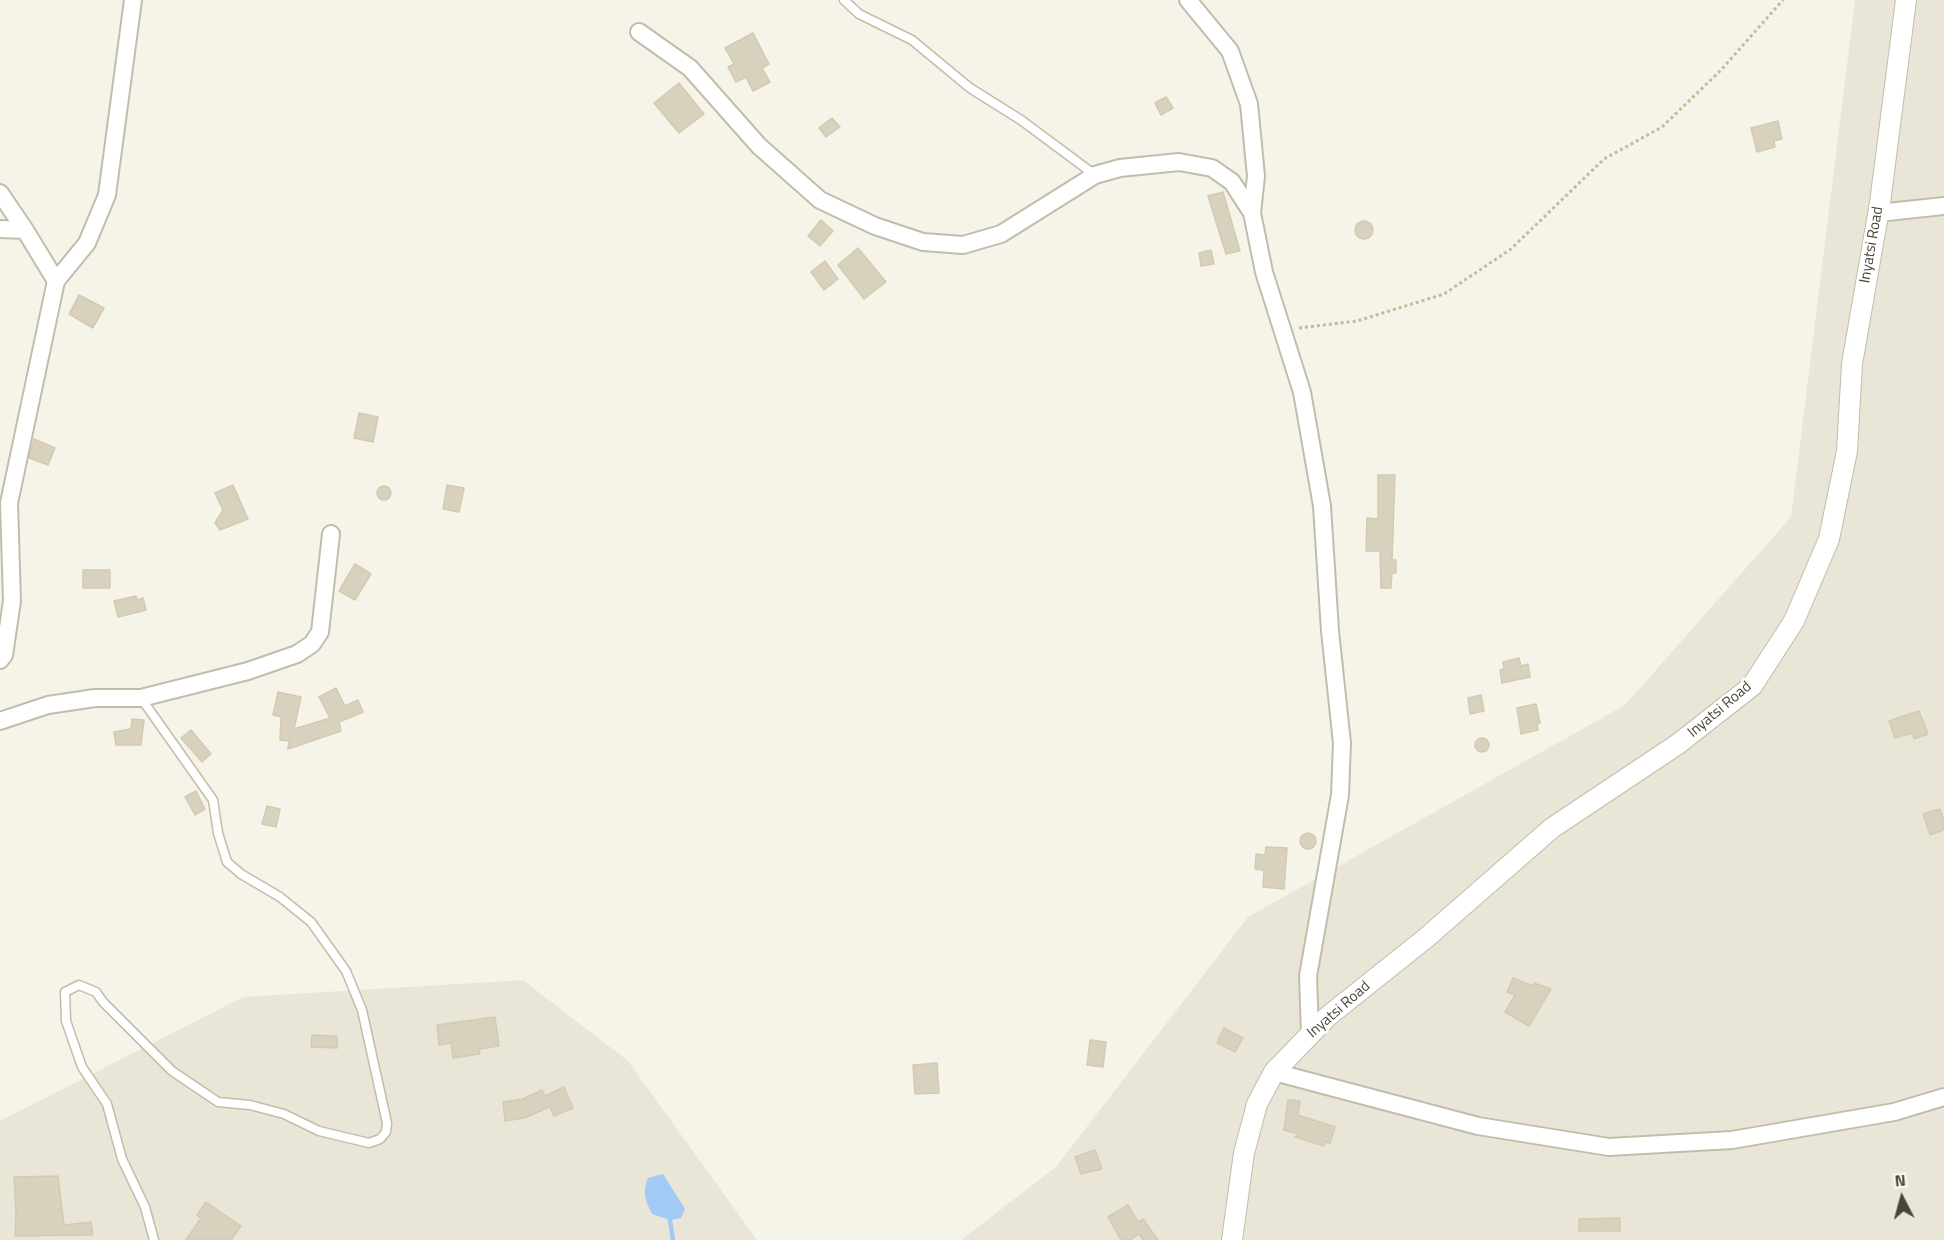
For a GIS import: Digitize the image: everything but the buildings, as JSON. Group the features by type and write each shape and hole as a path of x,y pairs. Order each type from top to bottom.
{"street":[{"path":"0,660 4,655 12,601 9,503 56,281 87,243 107,195 133,0"},
{"path":"1188,0 1230,51 1249,104 1256,176 1251,213"},
{"name":"Inyatsi Road","path":"1232,1240 1244,1153 1257,1104 1274,1072 1327,1017 1426,938 1552,828 1678,744 1752,686 1794,621 1829,539 1847,451 1852,364 1878,213 1906,0"},
{"path":"639,32 690,68 759,146 820,200 874,226 923,242 963,244 1001,234 1095,175 1120,168 1179,162 1212,168 1233,182 1251,213 1264,272 1302,392 1322,506 1330,631 1342,743 1340,795 1308,976 1310,1034"},
{"path":"0,196 25,230 56,281"},
{"path":"1878,213 1944,206"},
{"path":"0,229 25,230"},
{"path":"0,721 48,705 95,698 141,699 248,671 297,654 312,644 320,632 331,534"},
{"path":"1274,1072 1478,1126 1609,1147 1732,1140 1894,1112 1944,1097"}],"lane":[{"path":"844,0 860,14 912,40 970,88 1021,120 1095,175"},
{"path":"141,699 213,801 218,833 228,862 241,874 280,897 311,922 346,971 362,1010 387,1123 386,1132 380,1139 369,1143 319,1131 284,1114 250,1105 218,1102 172,1071 103,1002 96,992 79,985 72,988 65,992 66,1021 82,1067 107,1104 122,1159 145,1207 154,1240"}],"path":[{"path":"1282,330 1358,321 1444,294 1511,249 1604,159 1662,127 1720,71 1783,0"}],"shaded area":[{"path":"1855,0 1944,0 1944,1240 961,1240 1056,1167 1248,917 1625,705 1791,517"},
{"path":"523,980 628,1061 757,1240 0,1240 0,1121 243,997"}],"water":[{"path":"663,1174 685,1209 681,1218 670,1220 652,1214 648,1205 645,1192 648,1178"}],"waterway":[{"path":"670,1220 673,1240"}]}
